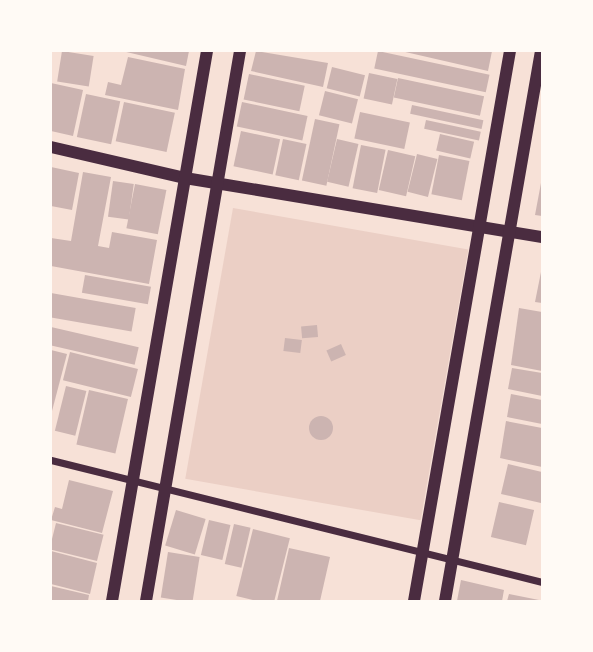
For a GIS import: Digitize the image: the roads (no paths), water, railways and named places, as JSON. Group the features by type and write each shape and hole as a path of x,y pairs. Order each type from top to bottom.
{"street":[{"path":"112,601 207,51"},
{"path":"146,601 240,51"},
{"path":"415,601 510,51"},
{"path":"445,601 541,51"},
{"path":"51,147 217,184 542,237"},
{"path":"51,460 166,492 542,582"}]}
